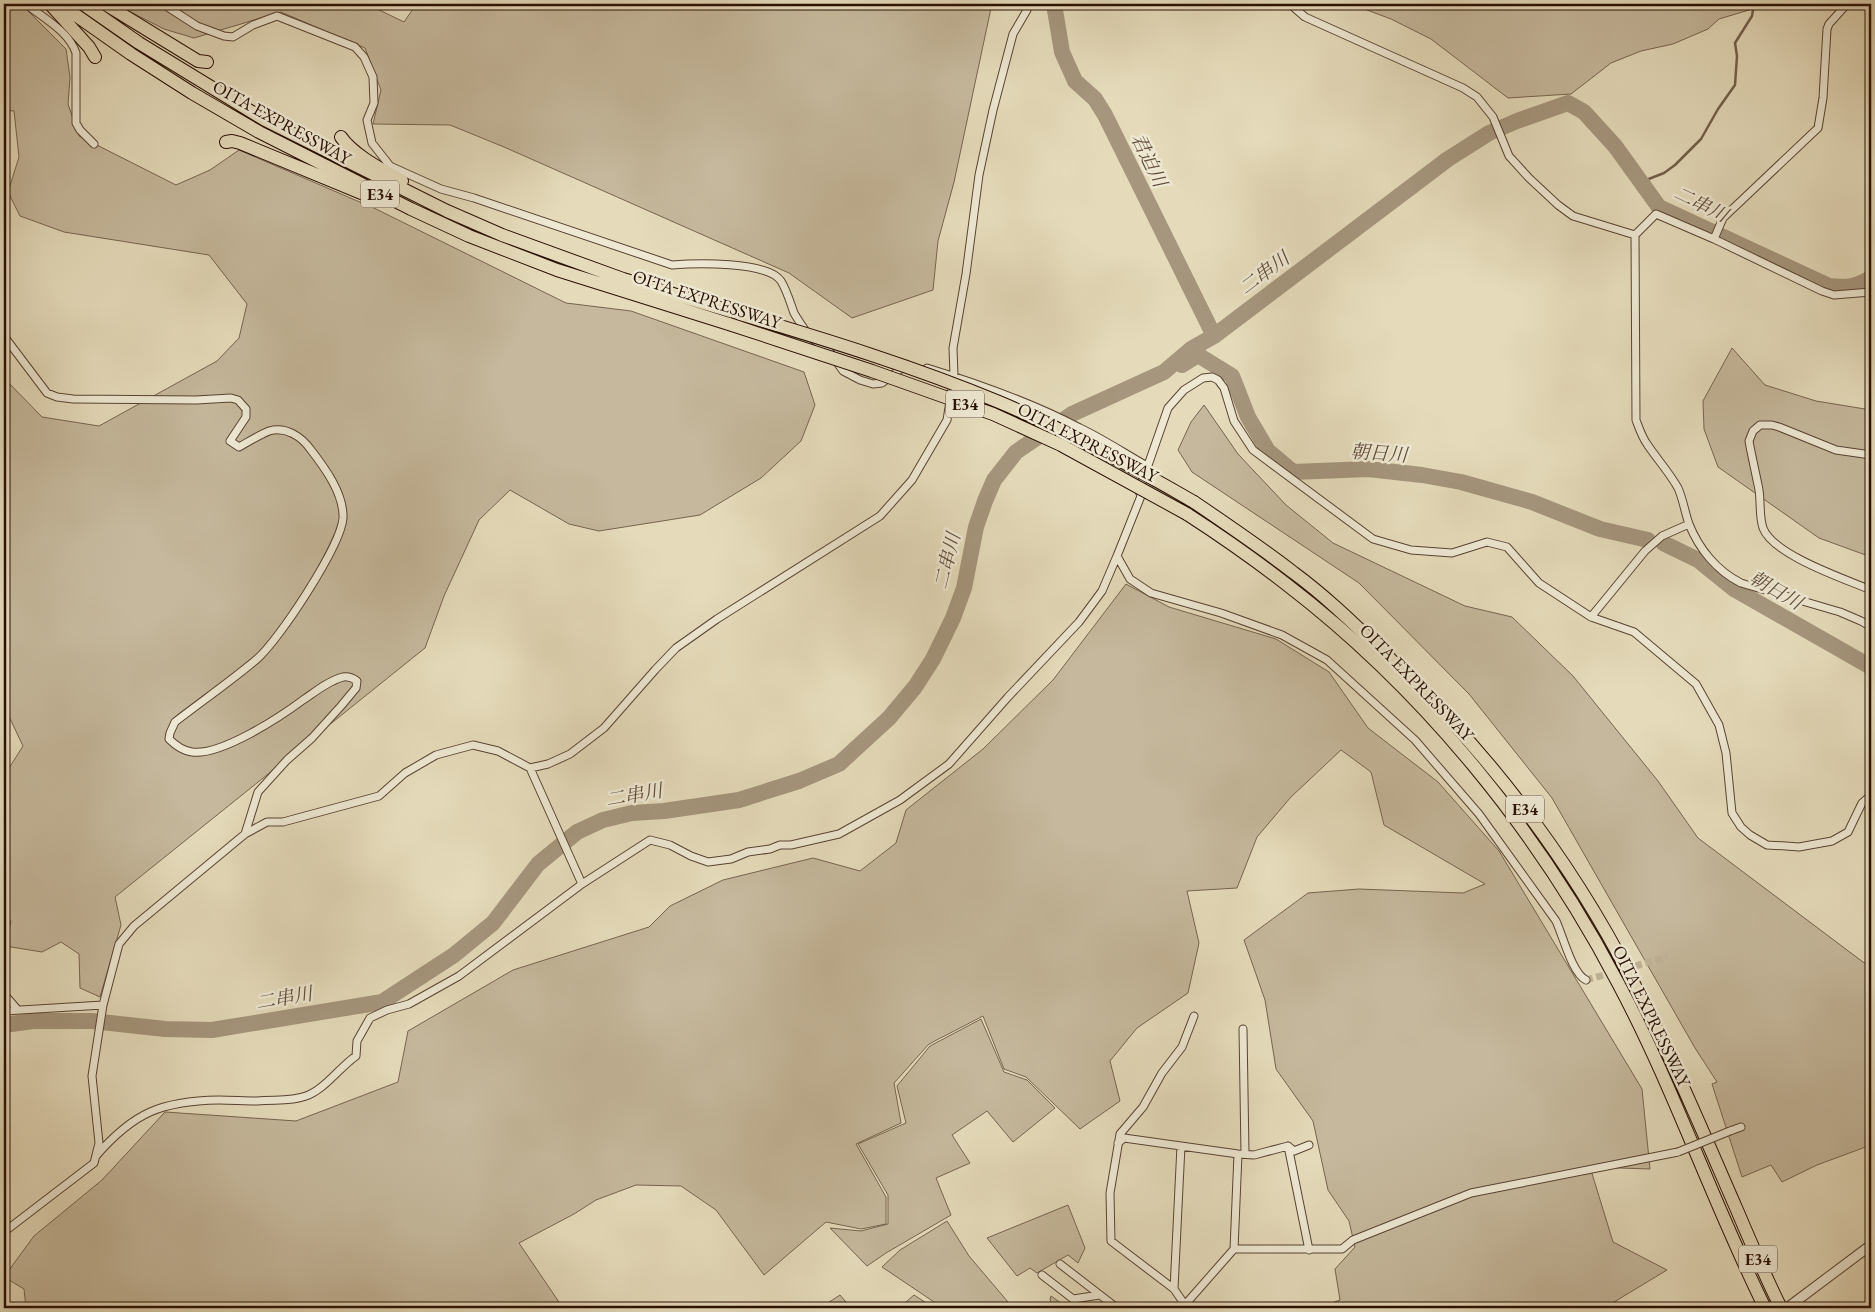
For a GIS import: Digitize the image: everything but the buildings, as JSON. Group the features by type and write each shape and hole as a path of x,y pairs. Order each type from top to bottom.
{"highway":[{"path":"50,4 70,25 95,57"},
{"name":"OITA EXPRESSWAY","path":"60,4 131,54 259,132 442,224 557,270 730,324 872,371 993,414 1061,445 1187,514 1232,544 1287,585 1341,630 1390,676 1445,733 1496,792 1565,889 1619,983 1650,1048 1765,1308"},
{"name":"OITA EXPRESSWAY","path":"83,4 139,43 265,120 374,176 502,235 623,279 875,357 935,377 998,402 1067,432 1194,502 1240,532 1296,574 1350,620 1399,666 1461,730 1541,830 1575,881 1606,932 1662,1042 1781,1308"},
{"path":"105,4 198,61 207,62"},
{"path":"341,137 346,144 379,168 502,235"},
{"path":"226,142 232,141 240,144 334,183 442,224"}],"street":[{"path":"26,4 66,35 74,46 76,53 76,122 80,130 94,144"},
{"path":"163,4 197,26 224,36 233,36 277,16 355,47 364,57 373,76 374,103 367,120 372,143 390,166 441,190 484,201 672,265 704,263 765,270 780,279 795,314 808,336 829,351 843,371 860,380 873,384 882,383 902,368 916,365 954,376 1044,411 1080,428 1146,466"},
{"path":"4,1232 94,1162 99,1143 92,1076 103,1005 118,944 134,926 245,834 267,822 283,822 379,796 405,773 436,755 473,745 498,752 530,768 548,764 570,754 604,728 653,671 676,648 717,619 880,516 912,480 947,420 954,376 953,348 966,274 979,175 993,110 1013,34 1027,10 1027,4"},
{"path":"1290,4 1305,18 1463,88 1477,97 1493,117 1503,144 1510,156 1529,178 1558,205 1573,216 1636,235"},
{"path":"1714,239 1723,218 1818,128 1823,98 1827,29 1829,24 1847,4"},
{"path":"1871,292 1834,295 1822,292 1714,239 1656,214 1636,235 1636,420 1645,443 1667,470 1678,490 1689,524 1699,545 1715,565 1731,578 1741,583 1840,612 1871,627"},
{"path":"4,336 47,393 57,397 73,399 196,400 231,398 238,400 246,409 246,416 230,441 233,444 239,447 270,431 296,434 306,442 324,467 340,500 343,517 340,532 321,570 296,611 258,658 175,722 170,732 169,739 180,748 192,752 207,750 225,745 262,727 320,688 344,677 353,677 357,681 356,688 341,706 258,792 245,834"},
{"path":"96,1156 112,1137 134,1120 149,1111 167,1105 220,1100 245,1102 290,1101 309,1096 356,1056 357,1041 370,1018 387,1010 409,1004 459,976 582,884 650,840 670,845 708,862 731,859 748,852 770,849 780,844 791,845 839,834 900,800 949,764 1008,697 1079,622 1102,591 1141,496 1139,491 1146,466 1168,408 1184,390 1203,378 1212,377 1218,380 1224,388 1234,421 1253,450 1373,540 1411,550 1452,553 1487,542 1507,547 1539,583 1591,617 1634,632 1696,684 1719,724 1726,753 1732,813 1741,827 1750,835 1767,844 1800,847 1832,842 1848,832 1862,804 1871,795"},
{"path":"1871,455 1836,450 1772,425 1760,425 1750,435 1749,441 1759,493 1761,519 1768,536 1782,549 1798,558 1871,590"},
{"path":"1591,617 1645,551 1662,536 1689,524"},
{"path":"1117,556 1130,579 1151,594 1220,613 1282,635 1327,660 1415,740 1479,814 1556,921 1564,937 1574,967 1580,976 1586,980"},
{"path":"530,768 570,862 582,884"},
{"path":"4,994 17,1009"},
{"path":"4,1011 103,1005"},
{"path":"1194,1016 1182,1047 1162,1073 1143,1107 1120,1134 1110,1193 1111,1241 1174,1289 1184,1307 1234,1249 1242,1154 1243,1030"},
{"path":"1234,1249 1342,1249 1353,1240 1471,1193 1678,1152 1741,1127"},
{"path":"1118,1143 1124,1138 1254,1155 1288,1146"},
{"path":"1288,1146 1294,1151 1308,1145"},
{"path":"1174,1289 1181,1146"},
{"path":"1288,1146 1310,1250"},
{"path":"1787,1308 1871,1245"},
{"path":"1060,1264 1117,1308"},
{"path":"1042,1275 1073,1299 1100,1295"}],"shaded area":[{"path":"4,4 19,4 25,8 66,49 70,77 68,104 79,136 176,185 210,170 239,150 376,209 566,303 631,311 804,372 815,405 801,441 761,478 700,515 599,531 569,524 510,490 479,520 444,596 425,648 115,897 121,925 100,997 80,988 79,954 61,942 42,952 5,946 11,921 4,918 4,776 23,746 4,706 4,378 42,417 99,426 217,361 239,338 247,304 209,255 64,232 20,216 8,192 19,157 14,111 4,110"},
{"path":"115,4 367,4 404,22 415,6 419,4 984,4 991,8 954,182 938,241 933,290 852,318 789,273 450,125 373,124 381,90 365,48 281,12 194,38 164,29"},
{"path":"1351,4 1758,4 1759,7 1719,19 1708,29 1673,44 1641,51 1611,63 1571,94 1508,98 1431,39 1391,19"},
{"path":"1732,348 1765,385 1816,401 1871,410 1871,557 1819,538 1718,467 1704,429 1703,401"},
{"path":"1204,405 1238,454 1286,505 1333,543 1465,606 1512,617 1573,676 1658,781 1698,838 1871,968 1871,1145 1817,1165 1782,1182 1771,1165 1742,1177 1712,1084 1717,1082 1695,1048 1552,798 1469,694 1359,583 1192,472 1178,450 1191,422"},
{"path":"1126,584 1169,607 1276,639 1329,672 1368,728 1438,782 1499,851 1642,1089 1650,1169 1590,1167 1613,1242 1667,1270 1604,1308 1318,1308 1340,1300 1335,1269 1355,1247 1349,1221 1328,1190 1313,1121 1276,1069 1265,1000 1244,940 1308,893 1359,889 1463,893 1485,884 1384,825 1371,772 1341,750 1291,797 1257,837 1237,888 1187,891 1199,943 1188,993 1137,1028 1110,1061 1120,1101 1080,1129 1026,1077 1004,1069 983,1016 929,1044 894,1083 901,1123 856,1144 886,1197 886,1224 861,1229 826,1222 764,1275 716,1210 681,1186 636,1185 596,1200 519,1243 563,1308 26,1308 24,1289 4,1277 34,1236 102,1180 165,1112 296,1121 398,1082 408,1031 513,970 649,927 670,906 723,880 813,858 860,871 896,843 906,810 983,749 1053,680"},
{"path":"981,1019 1004,1072 1027,1080 1055,1108 1013,1142 987,1111 952,1135 970,1163 936,1178 951,1215 867,1266 830,1228 861,1231 888,1224 888,1195 858,1144 906,1123 897,1086 930,1046"},
{"path":"1068,1205 1085,1248 1078,1263 1068,1255 1037,1273 1030,1268 1017,1276 987,1238"},
{"path":"947,1221 969,1256 1008,1302 1005,1308 943,1308 882,1267 900,1250"},
{"path":"840,1295 851,1308 820,1308"},
{"path":"914,1295 934,1308 899,1308"},
{"path":"1051,1296 1068,1308 1053,1308"}],"waterway":[{"name":"君迫川","path":"1054,4 1062,52 1075,81 1095,99 1105,115 1214,336"},
{"path":"1641,182 1664,173 1675,165 1701,139 1718,109 1735,85 1737,56 1735,43 1752,16 1754,4"},
{"name":"二串川","path":"4,1025 33,1021 92,1021 165,1029 212,1030 382,1002 454,955 493,923 538,864 577,832 603,820 632,813 664,811 739,800 799,781 839,764 889,718 915,687 933,659 953,618 964,588 976,527 985,501 994,480 1016,452 1072,414 1164,372 1191,349 1214,336 1448,159 1489,133 1517,121 1568,103 1584,112 1615,146 1659,207 1829,286 1851,286 1871,278"},
{"name":"朝日川","path":"1182,365 1198,355 1232,376 1248,417 1268,451 1293,472 1368,469 1422,475 1461,482 1532,502 1600,529 1648,540"},
{"name":"朝日川","path":"1663,543 1698,560 1734,589 1871,667"}],"tunnel":[{"path":"1625,969 1667,957"},
{"path":"1586,980 1615,972"}]}
